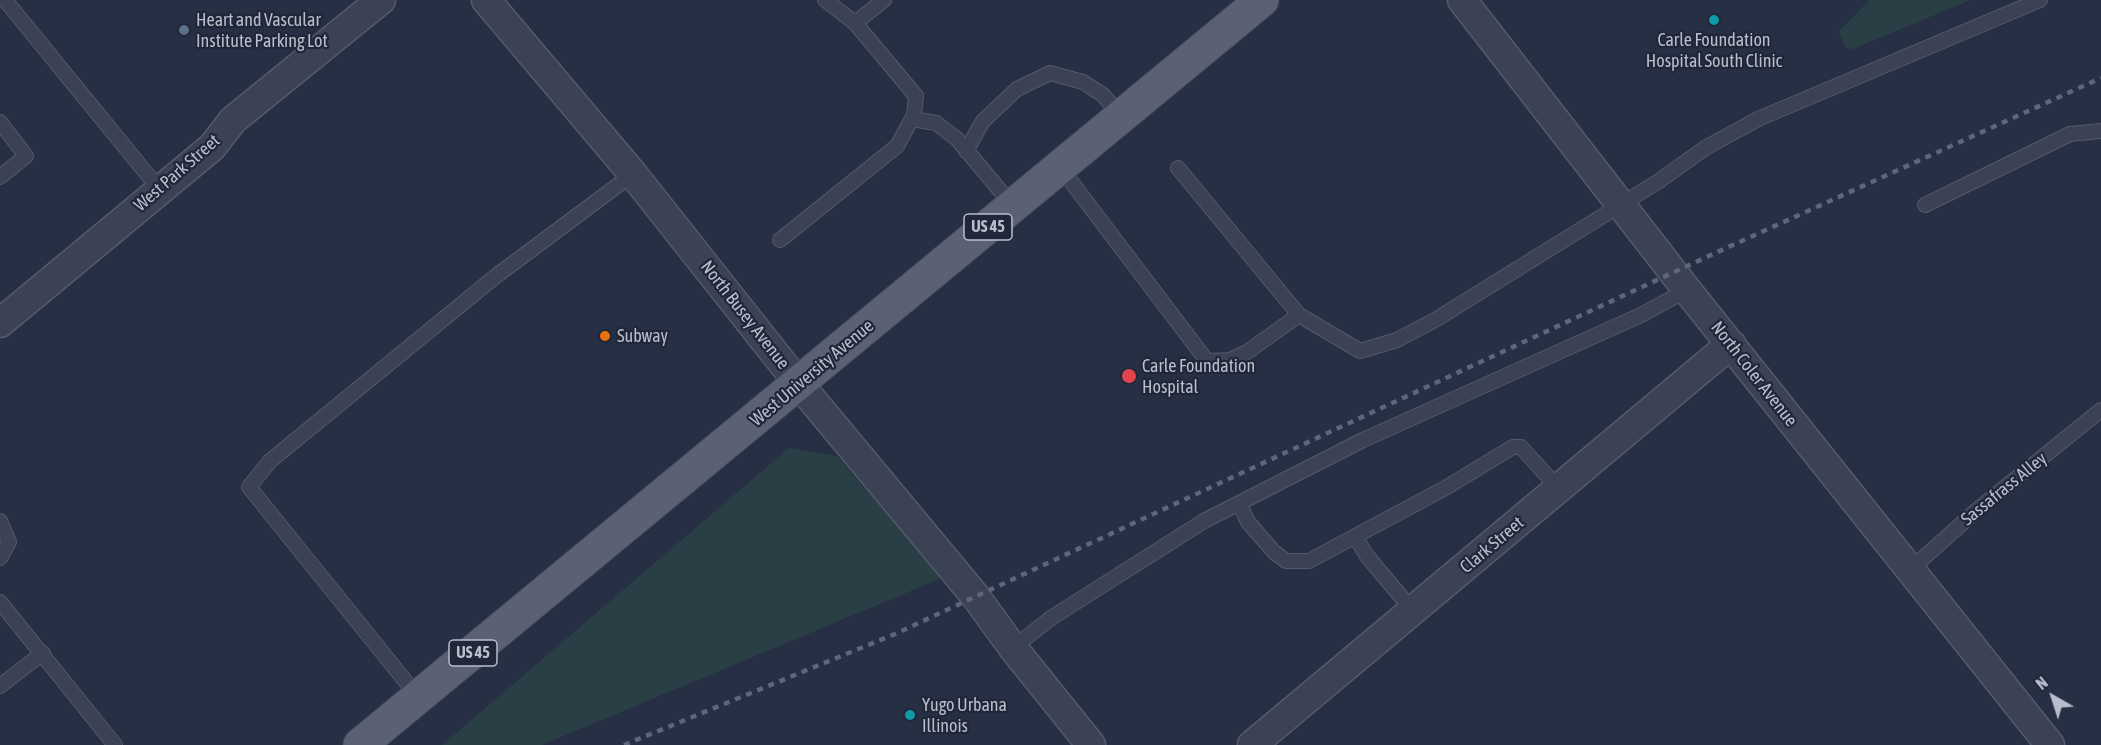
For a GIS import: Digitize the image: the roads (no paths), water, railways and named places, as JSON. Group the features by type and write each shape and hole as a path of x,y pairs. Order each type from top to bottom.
{"main road":[{"name":"West University Avenue","path":"360,745 1262,0"}],"street":[{"name":"West Park Street","path":"0,323 212,147 233,120 381,0"},
{"name":"North Busey Avenue","path":"486,0 633,174 799,384 976,597 1013,648 1091,745"},
{"name":"North Coler Avenue","path":"1462,0 1687,290 2050,745"},
{"name":"Clark Street","path":"1252,745 1731,344"}],"lane":[{"path":"5,0 160,190"},
{"path":"780,240 897,146 912,118 916,96 855,23 825,0"},
{"path":"855,23 884,0"},
{"path":"1178,168 1299,315 1360,351 1397,340 1435,320 1705,148 1758,119 2040,0"},
{"path":"966,151 983,121 1017,89 1050,73 1083,82 1103,95 1121,116"},
{"path":"912,118 936,123 966,151 1013,206"},
{"path":"0,123 26,156 0,177"},
{"path":"1925,205 2070,134 2101,131"},
{"path":"1060,167 1207,361 1230,360 1247,352 1299,315"},
{"path":"419,698 249,487 270,461 496,276 633,174"},
{"path":"1013,648 1051,618 1204,520 1363,440 1641,315 1687,290"},
{"name":"Sassafrass Alley","path":"1910,570 1977,510 2101,410"},
{"path":"1239,503 1248,522 1274,552 1286,561 1310,561 1447,487 1513,447 1521,447 1558,489"},
{"path":"0,520 9,542 0,558"},
{"path":"1355,536 1367,556 1413,611"},
{"path":"0,602 115,745"},
{"path":"0,686 43,653"}],"railway":[{"path":"624,745 895,634 1713,254 2101,78"}],"place":[{"name":"Carle Foundation Hospital South Clinic","path":"1714,20"},
{"name":"Heart and Vascular Institute Parking Lot","path":"184,30"},
{"name":"Subway","path":"605,336"},
{"name":"Carle Foundation Hospital","path":"1129,376"},
{"name":"Yugo Urbana Illinois","path":"910,715"}]}
